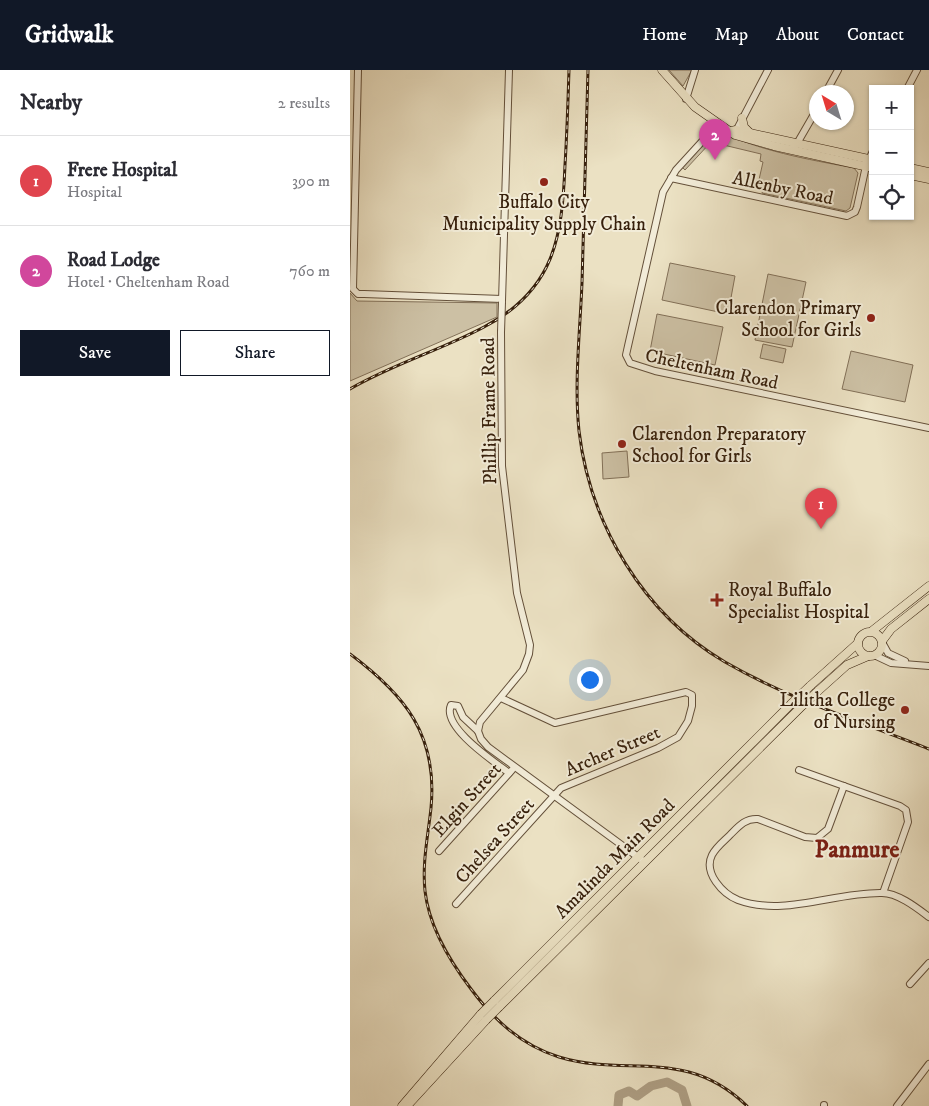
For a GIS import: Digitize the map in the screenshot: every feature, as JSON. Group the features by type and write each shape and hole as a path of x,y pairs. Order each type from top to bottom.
{"main road":[{"path":"662,70 686,99 718,124 734,132 869,163"},
{"path":"742,118 744,127 751,134"},
{"path":"734,132 751,134 795,147"},
{"path":"914,169 929,172"},
{"path":"914,176 929,179"},
{"name":"Amalinda Main Road","path":"402,1106 496,1004 638,857 792,703 858,643 861,636 872,631 929,586"},
{"name":"Amalinda Main Road","path":"496,1004 645,862 803,705 847,665 880,651 891,629 929,599"},
{"path":"872,631 879,634 883,642"},
{"path":"858,643 862,653 871,656"},
{"name":"Amalinda Main Road","path":"407,1106 484,1017"}],"street":[{"path":"358,70 353,288 358,294 502,300"},
{"name":"Phillip Frame Road","path":"465,738 476,730 480,722 523,670 530,654 530,644 517,593 502,474 501,332 509,70"},
{"path":"686,99 695,70"},
{"path":"734,132 768,70"},
{"path":"830,85 838,70"},
{"path":"909,85 917,70"},
{"path":"795,147 809,122"},
{"name":"Cheltenham Road","path":"718,124 671,178 663,192 626,355 630,363 655,371 929,428"},
{"name":"Allenby Road","path":"671,178 848,216 855,212 869,166"},
{"path":"883,642 888,653 911,663"},
{"path":"871,656 886,661 929,666"},
{"name":"Archer Street","path":"501,698 555,723 686,692 692,695 692,706 688,721 678,737 658,748 564,785 554,796"},
{"path":"509,773 465,738 451,715 451,705 458,706 463,717 476,730 485,743 645,862"},
{"name":"Elgin Street","path":"439,851 515,767"},
{"path":"799,770 900,806 907,814 908,822 883,893"},
{"path":"844,786 828,829 821,836 805,837 758,819 750,819 743,822 715,850 710,862 711,872 725,893 759,906 883,893 904,901 929,917"},
{"name":"Chelsea Street","path":"456,904 554,796"},
{"path":"910,984 929,963"},
{"path":"898,1106 929,1064"}],"shaded area":[{"path":"669,70 692,70 683,86"},
{"path":"716,130 766,149 854,168 858,173 850,208 846,211 762,193 764,185 758,184 763,162 760,161 761,154 711,142 685,170 682,167"},
{"path":"670,263 735,276 728,314 662,300"},
{"path":"768,274 806,282 792,347 755,340"},
{"path":"350,293 357,301 497,303 497,317 350,381"},
{"path":"657,314 723,327 715,365 650,351"},
{"path":"763,344 786,349 783,363 760,358"},
{"path":"851,351 913,365 905,402 842,389"},
{"path":"627,451 629,477 603,479 602,453"}],"waterway":[{"path":"618,1106 619,1095 629,1091 637,1096 651,1086 667,1082 682,1090 687,1106"}],"railway":[{"path":"350,389 383,372 484,327 508,312 526,296 540,278 550,259 557,238 561,215 564,191 569,70"},
{"path":"588,70 582,283 577,376 578,413 585,466 595,500 608,532 625,563 669,619 696,642 725,662 800,699 929,749"},
{"path":"350,654 370,669 402,701 414,719 423,738 429,759 432,782 424,870 427,904 441,943 463,978 489,1011 509,1030 532,1046 545,1052 584,1063 656,1067 701,1076 724,1088 747,1106"}],"place":[{"name":"Road Lodge","path":"715,160"},
{"name":"Buffalo City Municipality Supply Chain","path":"544,182"},
{"name":"Clarendon Primary School for Girls","path":"871,318"},
{"name":"Clarendon Preparatory School for Girls","path":"622,444"},
{"name":"Frere Hospital","path":"821,529"},
{"name":"Royal Buffalo Specialist Hospital","path":"717,600"},
{"name":"Lilitha College of Nursing","path":"905,710"}],"district":[{"name":"Panmure","path":"857,849"}]}
